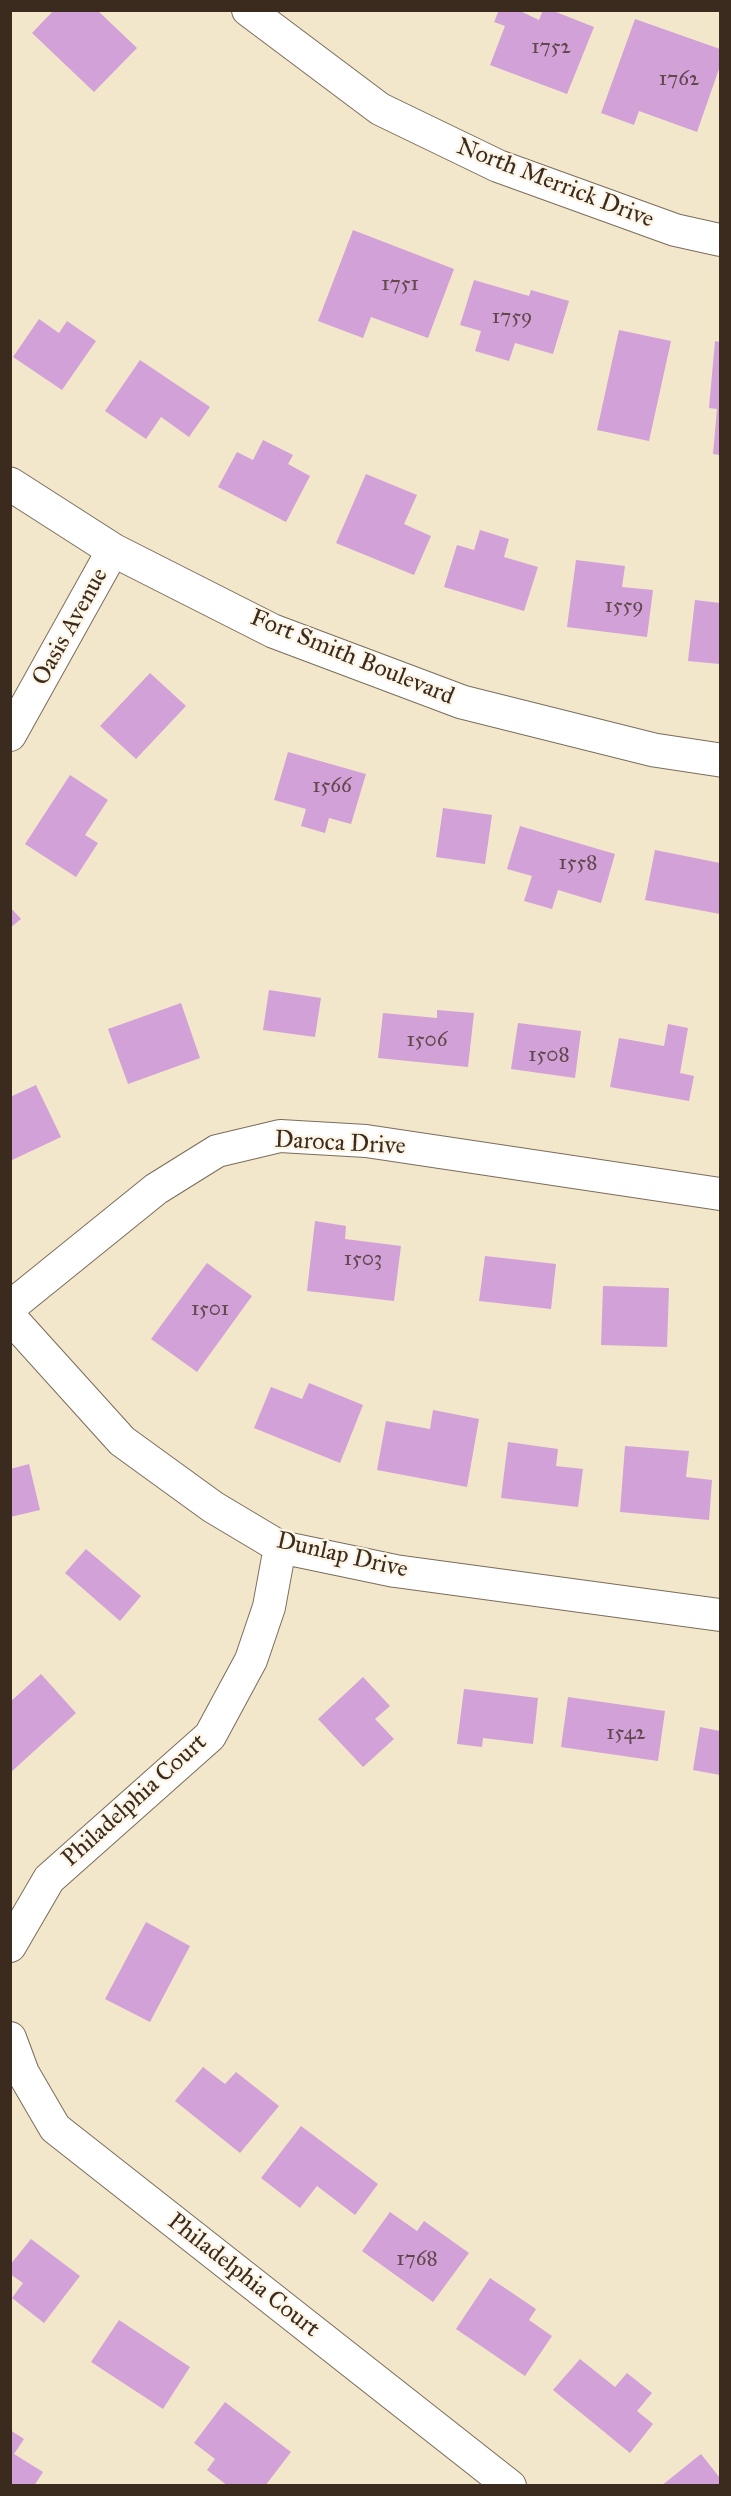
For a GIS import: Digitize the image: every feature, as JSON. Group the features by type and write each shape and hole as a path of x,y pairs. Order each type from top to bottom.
{"street":[{"name":"North Merrick Drive","path":"248,10 380,109 498,166 675,230 720,240"},
{"name":"Fort Smith Boulevard","path":"10,484 113,550 273,631 462,702 654,750 720,760"},
{"name":"Oasis Avenue","path":"10,735 113,550"},
{"name":"Daroca Drive","path":"10,1306 156,1189 217,1151 280,1136 366,1141 720,1194"},
{"name":"Dunlap Drive","path":"10,1317 122,1441 213,1507 280,1547 395,1571 720,1615"},
{"name":"Philadelphia Court","path":"10,1946 49,1879 210,1736 250,1660 269,1607 280,1547"},
{"name":"Philadelphia Court","path":"10,2038 23,2073 55,2128 510,2486"}],"building":[{"path":"54,10 97,10 137,48 94,92 32,33"},
{"path":"499,10 518,10 539,20 543,10 551,10 594,27 567,94 490,65 505,26 494,22"},
{"path":"635,19 720,49 720,66 697,132 639,111 634,125 601,113"},
{"path":"353,230 454,269 428,338 371,317 363,338 318,321"},
{"path":"474,280 529,296 531,290 569,301 553,354 515,343 509,361 475,351 481,331 460,325"},
{"path":"39,319 59,333 67,321 96,341 62,390 13,357"},
{"path":"619,330 671,341 649,441 597,430"},
{"path":"715,341 720,342 720,455 713,454 717,409 709,408"},
{"path":"140,360 210,407 189,437 161,417 146,439 105,411"},
{"path":"263,440 293,455 288,464 310,476 286,522 218,487 237,452 253,460"},
{"path":"366,474 417,495 404,524 431,536 414,575 336,543"},
{"path":"480,530 509,539 504,557 538,567 524,611 444,587 457,545 474,550"},
{"path":"576,560 625,566 622,587 653,590 647,637 567,627"},
{"path":"695,600 720,603 720,664 688,661"},
{"path":"150,673 186,706 136,759 100,726"},
{"path":"288,752 366,774 351,824 329,818 325,833 301,826 306,809 274,800"},
{"path":"70,775 108,800 85,835 98,843 76,877 25,844"},
{"path":"443,808 492,815 485,864 436,857"},
{"path":"520,826 615,854 601,903 558,890 552,909 524,901 532,876 507,869"},
{"path":"655,850 720,863 720,914 645,900"},
{"path":"10,907 21,919 10,928"},
{"path":"269,990 321,998 315,1037 263,1030"},
{"path":"181,1003 200,1058 128,1084 108,1029"},
{"path":"437,1010 474,1013 468,1067 378,1058 383,1013 437,1018"},
{"path":"518,1023 581,1031 575,1078 511,1069"},
{"path":"668,1024 688,1028 680,1073 694,1076 689,1101 610,1087 619,1038 664,1046"},
{"path":"36,1085 61,1137 10,1161 10,1097"},
{"path":"315,1221 346,1226 345,1239 401,1246 394,1301 307,1291"},
{"path":"485,1256 556,1264 551,1309 479,1301"},
{"path":"207,1263 252,1296 197,1372 151,1339"},
{"path":"603,1286 669,1288 667,1347 601,1345"},
{"path":"309,1383 363,1405 340,1463 254,1428 271,1387 302,1399"},
{"path":"433,1410 479,1419 467,1487 377,1470 386,1421 430,1429"},
{"path":"508,1442 558,1449 556,1466 583,1469 578,1507 501,1498"},
{"path":"625,1446 689,1451 686,1477 712,1480 709,1520 620,1512"},
{"path":"29,1464 40,1510 10,1517 10,1469"},
{"path":"86,1549 141,1596 120,1621 65,1573"},
{"path":"41,1674 76,1713 10,1773 10,1702"},
{"path":"363,1677 390,1706 375,1719 394,1739 363,1767 318,1719"},
{"path":"464,1689 538,1698 533,1744 483,1738 482,1747 457,1744"},
{"path":"568,1697 665,1711 658,1761 561,1747"},
{"path":"700,1727 720,1731 720,1775 693,1770"},
{"path":"146,1922 190,1946 150,2022 105,1999"},
{"path":"203,2067 225,2084 236,2072 279,2106 240,2153 175,2101"},
{"path":"301,2126 378,2184 355,2215 317,2186 300,2208 261,2178"},
{"path":"390,2212 417,2231 424,2221 469,2253 433,2302 362,2251"},
{"path":"31,2239 80,2276 44,2323 12,2298 23,2283 10,2274 10,2265"},
{"path":"490,2278 536,2309 529,2320 552,2336 525,2376 456,2329"},
{"path":"119,2320 190,2367 163,2409 91,2362"},
{"path":"580,2359 615,2387 627,2373 652,2393 637,2411 653,2424 630,2453 553,2390"},
{"path":"225,2402 291,2452 265,2486 228,2486 207,2470 215,2459 194,2443"},
{"path":"10,2430 24,2439 14,2454 43,2472 34,2486 10,2486"},
{"path":"701,2454 720,2478 720,2486 661,2486"}]}
